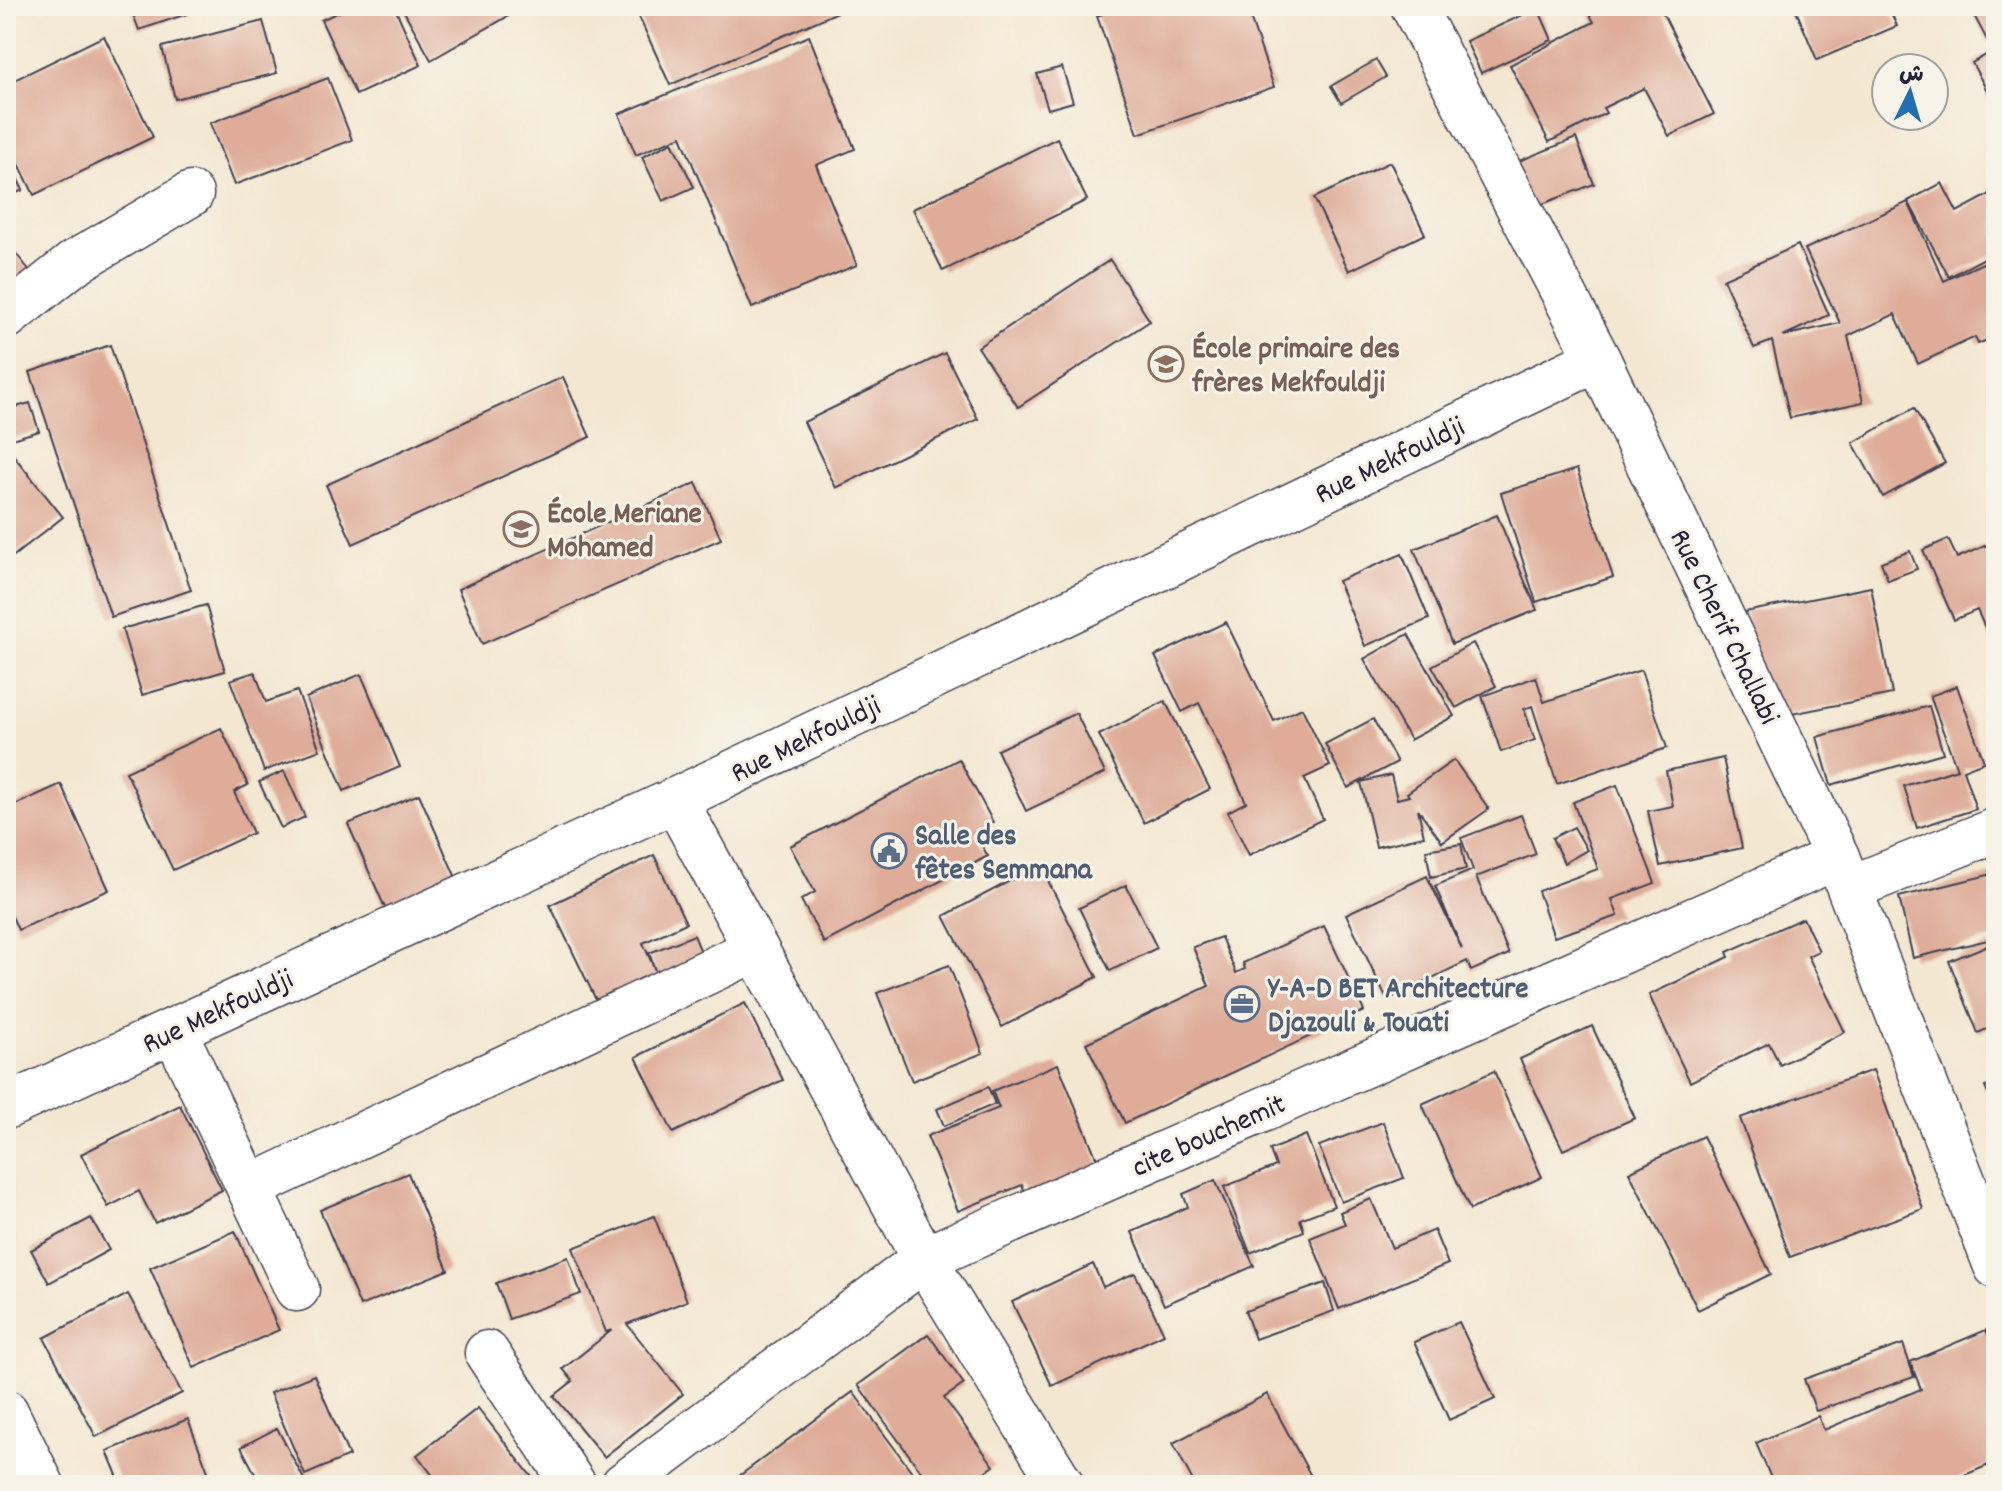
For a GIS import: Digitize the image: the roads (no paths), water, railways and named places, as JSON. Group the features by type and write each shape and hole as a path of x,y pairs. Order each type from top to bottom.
{"street":[{"name":"Rue Cherif Challabi","path":"1413,6 1598,359 1844,873 1994,1252"},
{"path":"6,317 74,263 191,194"},
{"name":"Rue Mekfouldji","path":"6,1107 675,800 1598,359"},
{"path":"675,800 924,1259 1062,1485"},
{"name":"cite bouchemit","path":"623,1485 924,1259 1844,873 1996,830"},
{"path":"249,1188 756,949"},
{"path":"174,1030 297,1289"},
{"path":"487,1353 574,1485"},
{"path":"6,1412 42,1485"}],"place":[{"name":"École primaire des frères Mekfouldji","path":"1166,364"},
{"name":"École Meriane Mohamed","path":"521,529"},
{"name":"Salle des fêtes Semmana","path":"889,851"},
{"name":"Y-A-D BET Architecture Djazouli & Touati","path":"1242,1004"}]}
